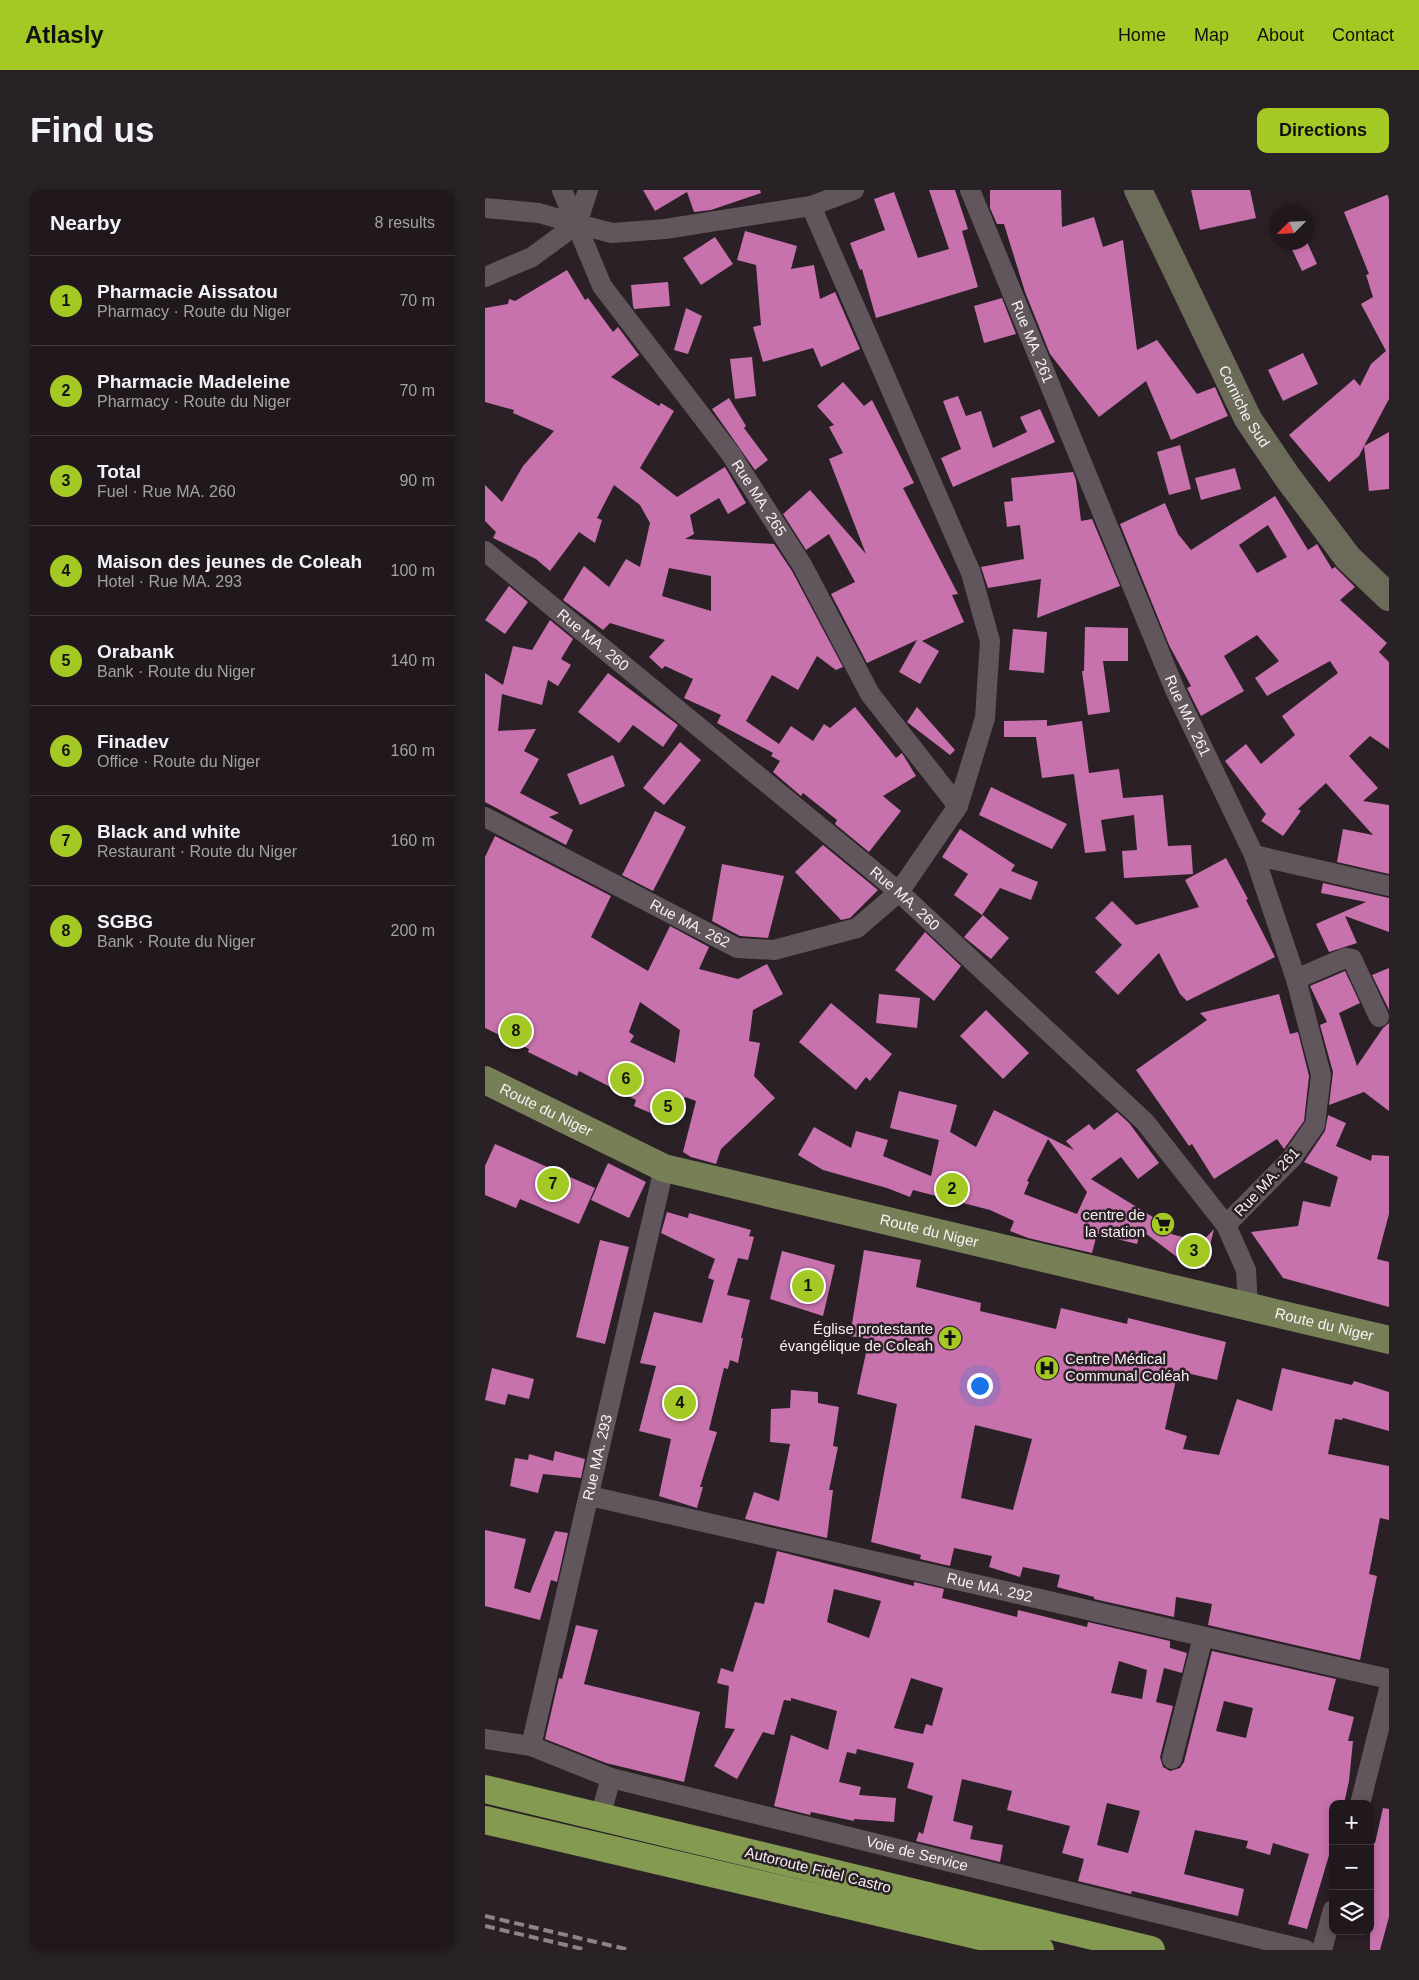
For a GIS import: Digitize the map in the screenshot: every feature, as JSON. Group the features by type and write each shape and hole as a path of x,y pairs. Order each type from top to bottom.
{"highway":[{"name":"Autoroute Fidel Castro","path":"485,1789 1151,1950"},
{"name":"Autoroute Fidel Castro","path":"485,1820 1040,1950"}],"main road":[{"name":"Corniche Sud","path":"1138,190 1249,419 1288,478 1348,558 1389,597"},
{"name":"Route du Niger","path":"485,1080 664,1168 1389,1340"}],"street":[{"name":"Rue MA. 265","path":"562,190 602,286 730,453 802,564 870,694 958,806"},
{"path":"485,277 532,257 577,224 588,190"},
{"path":"485,208 539,213 612,233 639,231 811,206 854,190"},
{"name":"Rue MA. 261","path":"970,190 1175,690 1254,855 1296,979 1321,1075 1315,1125 1292,1158 1226,1225"},
{"name":"Rue MA. 262","path":"485,817 737,948 774,950 857,928 899,892 958,806 985,718 991,641 971,573 811,206"},
{"name":"Rue MA. 260","path":"485,551 899,892 1145,1122 1226,1225 1246,1270 1248,1308"},
{"path":"1254,855 1389,886"},
{"path":"1296,979 1345,958 1352,958 1379,1016"},
{"name":"Rue MA. 293","path":"531,1746 664,1168"},
{"name":"Rue MA. 292","path":"590,1496 1389,1679"},
{"path":"1172,1759 1203,1636"},
{"path":"1362,1800 1381,1757 1389,1689"},
{"name":"Voie de Service","path":"485,1739 531,1746 611,1778 1306,1950"},
{"path":"600,1817 611,1778"},
{"path":"1323,1950 1329,1926"}],"building":[{"path":"643,190 760,190 761,193 711,210 694,212 687,192 655,211"},
{"path":"929,190 955,190 968,229 962,231 978,287 876,318 862,269 860,270 850,243 885,230 874,199 894,192 918,258 949,249"},
{"path":"990,190 1061,190 1062,227 1094,217 1103,247 1123,240 1137,350 1157,340 1197,394 1215,387 1228,416 1171,440 1146,381 1099,417 1050,354 1025,292 1004,224 997,224 990,208"},
{"path":"1191,190 1250,190 1256,218 1200,230"},
{"path":"1389,194 1389,399 1359,456 1329,482 1289,435 1354,379 1360,386 1371,364 1386,351 1361,304 1373,297 1366,275 1369,274 1344,212"},
{"path":"745,231 797,246 791,269 814,265 820,299 835,292 860,349 821,367 813,348 763,362 753,327 761,325 756,265 737,260"},
{"path":"715,237 733,264 701,285 683,258"},
{"path":"1292,250 1311,250 1317,264 1302,271"},
{"path":"567,270 585,300 588,298 613,332 618,327 639,355 611,377 659,406 661,403 674,411 640,468 677,497 725,467 746,503 728,514 719,498 690,515 694,534 685,539 774,544 792,571 843,667 836,670 817,656 798,690 772,675 746,721 779,744 791,726 813,741 824,724 830,728 855,707 896,758 902,753 916,776 883,796 901,811 869,852 835,824 837,820 803,793 801,796 773,772 780,761 771,756 773,753 717,723 721,715 684,698 693,679 665,666 662,669 649,657 665,640 610,623 603,630 563,600 584,566 609,587 626,559 640,567 650,523 640,505 614,485 597,518 602,520 595,543 579,532 550,571 536,559 493,538 496,532 485,521 485,485 502,502 523,466 554,431 513,413 514,410 485,402 485,308 508,304 509,299 515,301","holes":["669,568 711,576 711,611 662,596"]},
{"path":"668,282 670,306 634,309 631,285"},
{"path":"1002,298 1016,334 984,343 974,306"},
{"path":"686,308 702,316 688,354 674,350"},
{"path":"1303,353 1318,384 1283,401 1268,370"},
{"path":"752,357 756,396 735,399 730,359"},
{"path":"843,382 864,406 872,400 914,483 903,488 958,594 952,595 964,622 922,641 939,651 920,684 899,672 917,640 867,663 831,594 855,582 829,534 806,550 783,514 810,490 866,554 829,459 843,453 829,427 834,425 817,406"},
{"path":"958,396 966,416 981,411 993,448 1027,432 1020,417 1040,409 1055,442 953,487 941,458 961,449 943,401"},
{"path":"729,398 746,426 744,428 768,460 755,470 712,409"},
{"path":"1389,432 1389,489 1369,491 1364,446"},
{"path":"1180,445 1191,489 1169,495 1157,452"},
{"path":"1235,468 1241,489 1201,500 1195,478"},
{"path":"1073,472 1076,480 1081,521 1092,519 1120,586 1037,618 1041,579 988,588 981,567 1024,559 1020,525 1007,527 1004,502 1013,501 1011,478"},
{"path":"1275,496 1308,550 1317,544 1332,569 1335,567 1355,587 1340,600 1387,643 1379,652 1389,662 1389,749 1370,736 1349,756 1378,788 1363,801 1389,805 1389,874 1337,862 1343,829 1373,835 1326,783 1298,809 1301,811 1283,836 1261,821 1266,814 1225,761 1246,744 1261,764 1295,735 1282,716 1338,673 1330,661 1267,696 1255,678 1279,661 1257,635 1224,656 1244,691 1201,716 1187,688 1191,686 1169,645 1120,524 1165,503 1178,534 1191,550","holes":["1268,525 1287,557 1257,573 1239,545"]},
{"path":"509,586 528,602 505,634 485,620"},
{"path":"550,620 573,639 561,659 571,665 558,686 548,680 542,705 502,694 498,731 536,729 524,751 539,759 520,793 559,813 549,817 573,830 566,845 485,802 485,673 503,685 513,646 532,650"},
{"path":"1085,627 1128,628 1128,661 1103,661 1110,712 1088,715 1082,671 1084,671"},
{"path":"1013,629 1047,632 1044,673 1009,670"},
{"path":"608,673 678,725 663,747 633,725 619,743 578,712"},
{"path":"917,707 955,750 950,755 907,722"},
{"path":"1047,720 1047,726 1082,721 1089,773 1119,769 1123,798 1163,795 1168,846 1191,845 1193,874 1124,878 1122,851 1137,850 1134,815 1101,820 1106,851 1085,853 1074,774 1042,778 1036,737 1004,737 1004,721"},
{"path":"680,742 701,760 664,805 643,788"},
{"path":"613,755 625,786 580,805 567,774"},
{"path":"991,787 1067,824 1052,849 979,815"},
{"path":"655,811 686,827 653,891 622,875"},
{"path":"960,829 1015,865 1011,871 1038,882 1031,900 1000,888 982,915 954,895 968,874 942,857"},
{"path":"495,836 611,896 591,937 648,971 670,926 709,947 699,969 738,979 767,964 783,994 753,1010 749,1041 760,1043 754,1076 775,1098 721,1149 716,1164 691,1157 683,1152 696,1101 685,1097 676,1117 659,1099 653,1114 634,1106 636,1100 579,1071 577,1076 528,1052 529,1049 485,1028 485,857","holes":["640,1002 680,1030 675,1063 630,1042 634,1036 629,1032"]},
{"path":"823,845 878,890 850,918 841,920 795,872"},
{"path":"1226,858 1248,899 1246,900 1275,957 1187,1001 1180,994 1159,953 1118,995 1095,972 1122,945 1095,918 1112,901 1136,925 1199,907 1185,880"},
{"path":"722,864 784,876 768,938 740,936 712,921"},
{"path":"1323,883 1389,898 1389,932 1345,916 1357,943 1329,952 1316,924 1366,902 1321,893"},
{"path":"983,915 1009,938 991,959 964,937"},
{"path":"925,932 961,966 934,1001 895,970"},
{"path":"1389,968 1389,1010 1372,975"},
{"path":"1345,971 1360,1003 1339,1013 1357,1066 1383,1028 1389,1023 1389,1111 1364,1092 1329,1105 1333,1072 1320,1025 1327,1022 1310,986"},
{"path":"879,994 920,998 917,1028 876,1023"},
{"path":"1279,994 1290,1034 1298,1032 1309,1076 1304,1121 1284,1149 1277,1139 1214,1179 1192,1144 1189,1146 1136,1070 1207,1020 1200,1013"},
{"path":"831,1003 892,1054 870,1081 866,1077 856,1090 799,1042"},
{"path":"986,1010 1029,1053 1003,1079 960,1036"},
{"path":"899,1091 957,1105 950,1132 976,1147 994,1110 1074,1150 1066,1141 1089,1124 1094,1130 1117,1112 1129,1123 1159,1163 1138,1179 1121,1157 1091,1179 1174,1230 1171,1234 1202,1242 1214,1229 1205,1267 1181,1260 1141,1230 1137,1244 1097,1234 1092,1253 1028,1238 1010,1231 1014,1221 990,1210 913,1190 910,1197 887,1188 823,1170 798,1155 814,1127 851,1148 856,1131 888,1140 883,1156 931,1176 939,1140 890,1128","holes":["1048,1139 1087,1192 1077,1214 1024,1194 1029,1182 1027,1181"]},
{"path":"1328,1115 1346,1123 1336,1146 1371,1161 1372,1155 1389,1156 1389,1214 1377,1259 1389,1262 1389,1307 1283,1278 1251,1232 1298,1226 1303,1201 1330,1207 1338,1177 1304,1162 1325,1131"},
{"path":"495,1144 595,1188 579,1224 520,1199 516,1208 485,1195 485,1166"},
{"path":"608,1163 646,1182 629,1218 591,1200"},
{"path":"667,1212 688,1218 689,1213 751,1230 749,1236 754,1237 748,1260 738,1258 727,1295 750,1300 741,1338 743,1338 738,1363 730,1360 728,1369 724,1368 709,1430 717,1432 700,1487 703,1487 697,1508 659,1496 671,1439 639,1431 656,1366 640,1363 654,1312 702,1323 714,1280 708,1278 715,1259 661,1233"},
{"path":"600,1240 629,1247 605,1344 576,1337"},
{"path":"864,1250 921,1260 916,1287 981,1303 980,1311 1056,1329 1061,1308 1127,1324 1128,1318 1226,1342 1217,1380 1178,1371 1165,1429 1187,1436 1183,1449 1219,1455 1237,1399 1272,1411 1282,1368 1352,1385 1354,1381 1389,1392 1389,1431 1343,1418 1342,1420 1335,1419 1328,1454 1389,1466 1389,1520 1380,1518 1369,1574 1377,1576 1360,1660 1208,1625 1212,1604 1176,1597 1174,1617 1094,1599 1094,1597 1057,1587 1060,1575 1023,1567 1020,1577 989,1567 992,1556 954,1548 950,1566 920,1559 921,1555 871,1542 897,1404 857,1394 869,1339 850,1336","holes":["975,1425 1032,1439 1013,1510 961,1498"]},
{"path":"782,1251 835,1265 823,1316 770,1299"},
{"path":"492,1368 534,1379 529,1399 508,1394 505,1405 485,1400"},
{"path":"791,1390 818,1392 818,1403 839,1407 833,1446 838,1447 829,1490 833,1490 827,1538 745,1519 754,1492 779,1501 790,1444 770,1442 771,1409 790,1408"},
{"path":"555,1451 585,1459 581,1478 543,1474 538,1493 510,1486 515,1458 528,1460 529,1454 553,1461"},
{"path":"485,1530 526,1539 514,1588 530,1593 555,1531 568,1533 557,1582 551,1580 540,1620 485,1606"},
{"path":"777,1551 914,1586 914,1582 944,1589 942,1598 1017,1617 1018,1610 1087,1627 1088,1622 1170,1641 1170,1648 1187,1653 1182,1673 1164,1668 1156,1702 1173,1706 1160,1757 1163,1767 1170,1771 1180,1768 1184,1762 1212,1651 1336,1679 1328,1710 1354,1717 1348,1741 1353,1741 1349,1781 1345,1800 1329,1800 1329,1855 1307,1929 1288,1924 1309,1854 1273,1843 1270,1855 1246,1848 1248,1841 1195,1830 1184,1874 1244,1889 1238,1916 1132,1891 1131,1894 1078,1881 1084,1859 1062,1853 1070,1826 1007,1810 1012,1791 962,1779 953,1821 973,1826 970,1839 1003,1845 1000,1862 916,1841 919,1832 923,1834 933,1796 907,1788 914,1763 857,1749 856,1754 847,1752 839,1782 861,1787 859,1795 896,1798 894,1822 854,1819 854,1821 811,1812 810,1815 774,1806 791,1735 828,1750 837,1711 791,1698 791,1701 784,1700 774,1735 763,1732 737,1779 714,1766 735,1729 725,1728 729,1686 717,1683 721,1668 733,1672 755,1602 764,1604","holes":["834,1589 881,1601 869,1638 827,1622","1119,1661 1147,1670 1142,1699 1111,1693","911,1678 943,1688 932,1726 926,1724 923,1734 894,1728","1224,1701 1253,1708 1246,1738 1216,1731","1107,1803 1140,1811 1128,1853 1097,1845"]},
{"path":"576,1625 598,1630 584,1684 700,1712 684,1782 606,1763 545,1739 559,1678 562,1679"},
{"path":"1383,1808 1389,1809 1389,1917 1380,1950 1370,1950 1370,1935 1374,1935 1375,1843"}],"railway":[{"path":"485,1916 630,1950"},
{"path":"485,1926 587,1950"}],"place":[{"name":"SGBG","path":"516,1031"},
{"name":"Finadev","path":"626,1079"},
{"name":"Orabank","path":"668,1107"},
{"name":"Black and white","path":"553,1184"},
{"name":"Pharmacie Madeleine","path":"952,1189"},
{"name":"centre de la station","path":"1163,1224"},
{"name":"Total","path":"1194,1251"},
{"name":"Pharmacie Aissatou","path":"808,1286"},
{"name":"Église protestante évangélique de Coleah","path":"950,1338"},
{"name":"Centre Médical Communal Coléah","path":"1047,1368"},
{"name":"Maison des jeunes de Coleah","path":"680,1403"}]}
